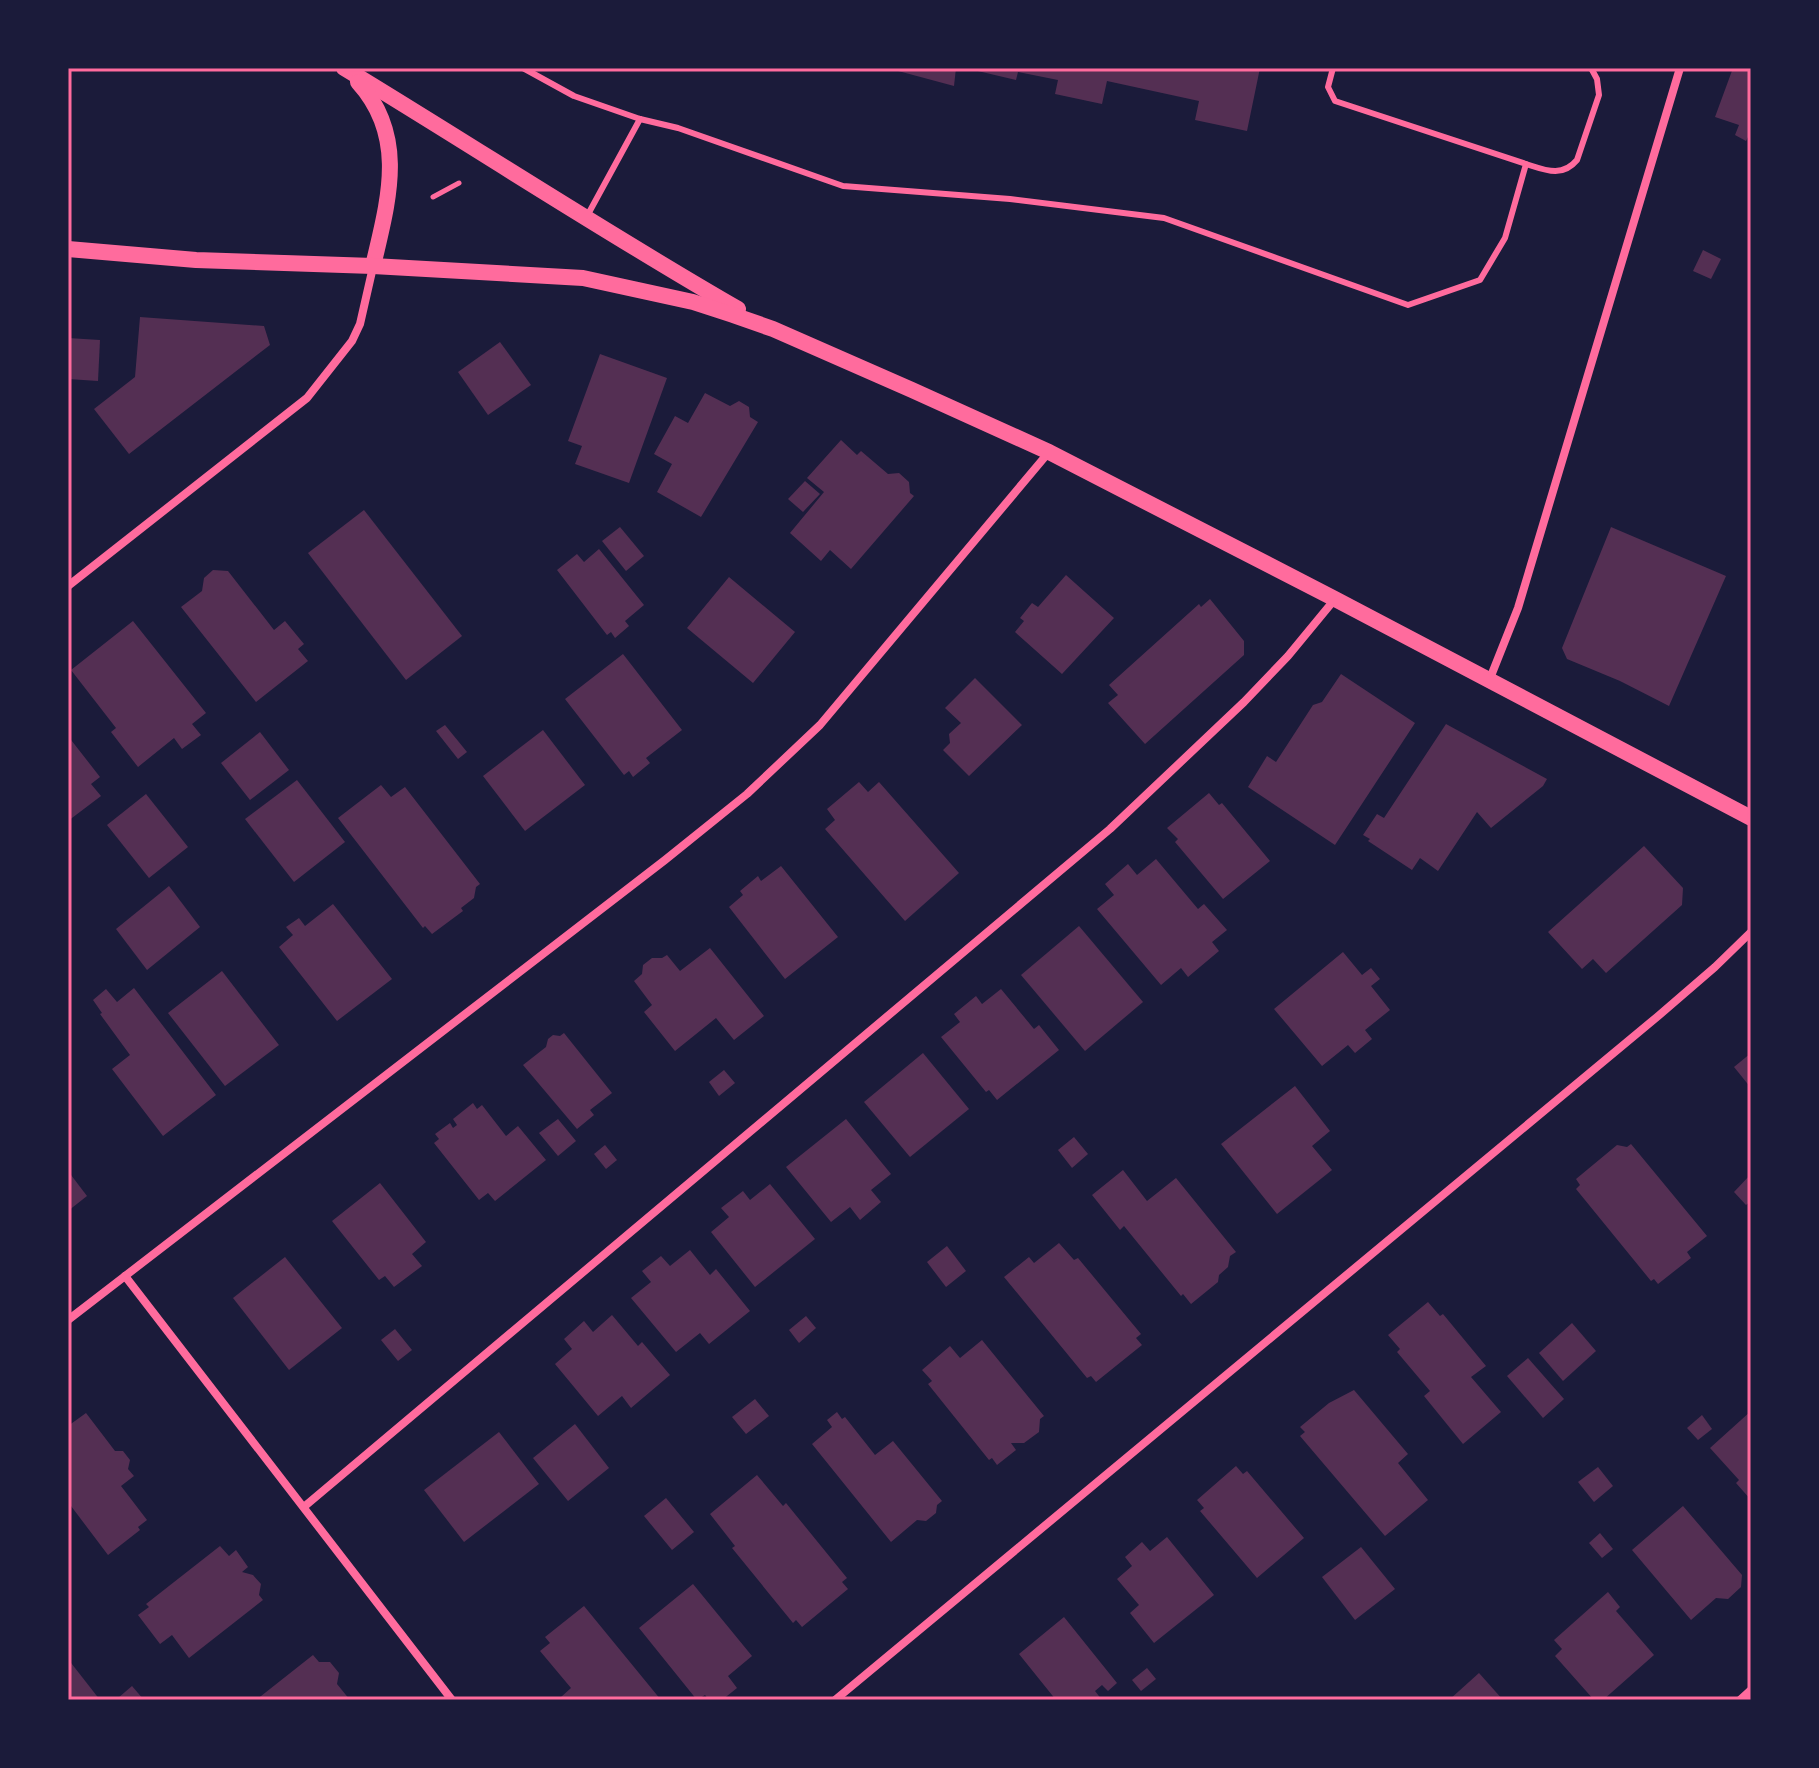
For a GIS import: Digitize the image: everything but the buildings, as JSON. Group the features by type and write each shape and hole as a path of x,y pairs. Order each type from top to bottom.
{"main road":[{"path":"344,68 469,144 585,220 773,329"},
{"path":"344,68 375,105 388,139 390,192 373,266"},
{"path":"68,249 196,260 583,278 693,302 773,329 1049,452 1751,818"}],"street":[{"path":"1489,681 1515,617 1680,68"},
{"path":"68,586 307,398 352,341 360,324 373,266"},
{"path":"68,1320 640,880 761,782 830,714 1049,452"},
{"path":"305,1506 1110,829 1253,693 1335,599"},
{"path":"835,1700 1657,1017 1751,932"},
{"path":"125,1276 452,1700"},
{"path":"1740,1700 1751,1690"}],"lane":[{"path":"523,68 574,96 640,119 678,128 843,186 1010,199 1164,218 1408,305 1480,280 1505,238 1526,164"},
{"path":"1333,68 1328,87 1335,101 1559,172 1577,160 1599,95 1597,79 1591,68"},
{"path":"585,220 640,119"}]}
